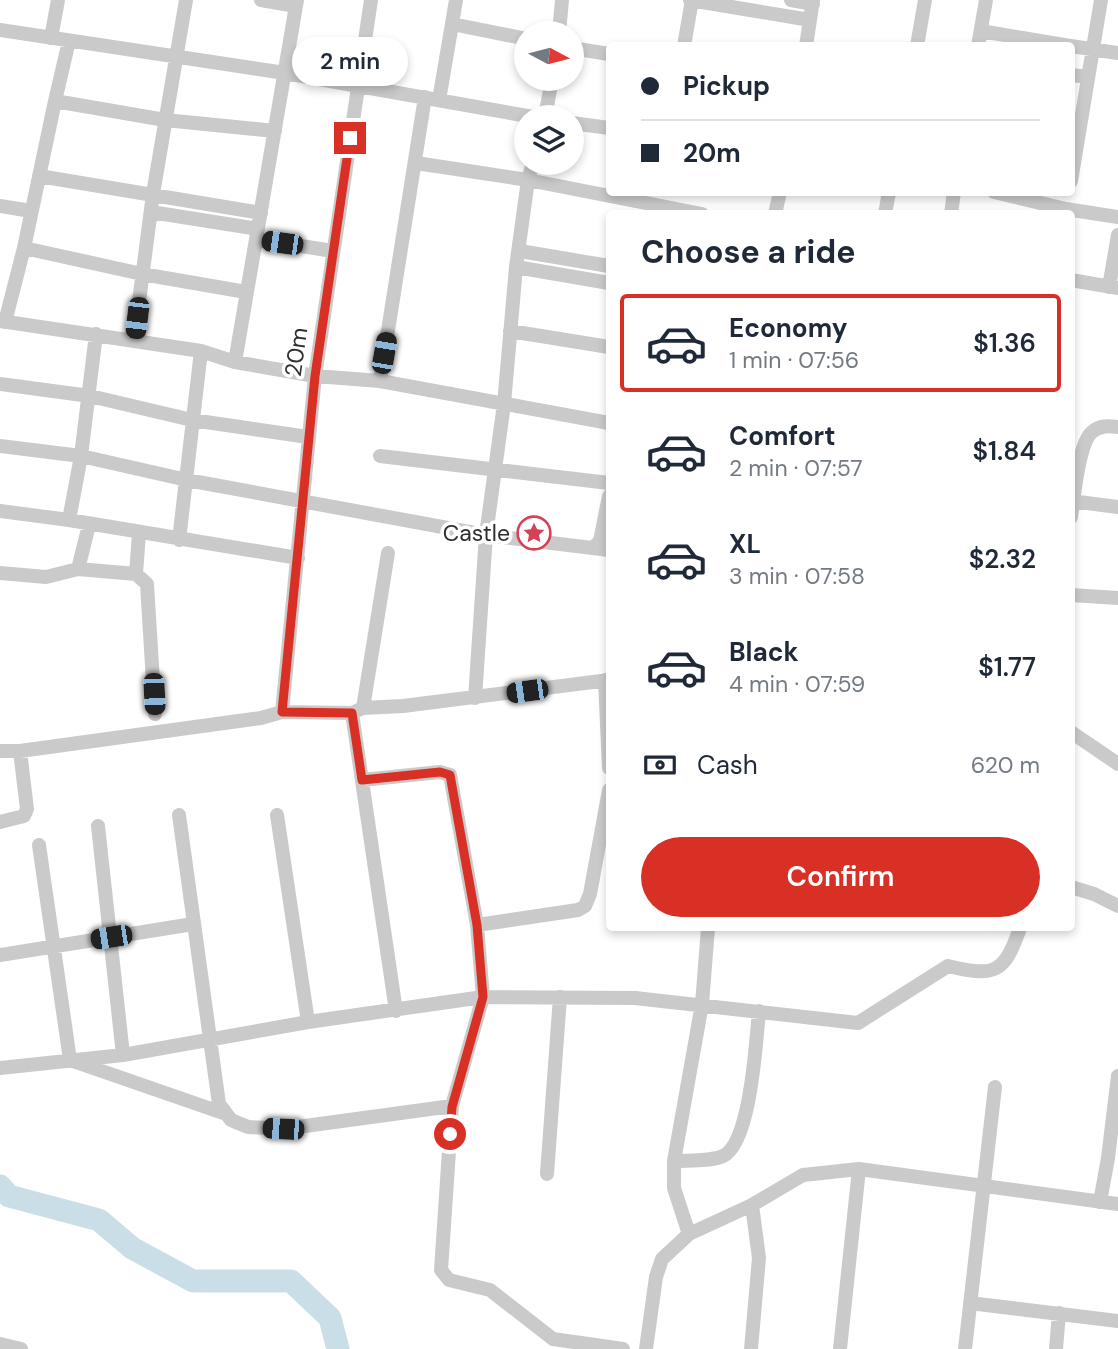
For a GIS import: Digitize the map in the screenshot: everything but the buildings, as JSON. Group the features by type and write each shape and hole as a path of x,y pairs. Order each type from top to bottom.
{"street":[{"path":"51,38 58,0"},
{"path":"134,340 153,194 186,0"},
{"path":"235,362 296,3 261,0"},
{"name":"20m","path":"282,712 315,376 371,0"},
{"path":"380,381 416,163 456,0"},
{"path":"560,21 562,0"},
{"path":"685,42 691,0 810,20"},
{"path":"791,0 813,2 807,42"},
{"path":"918,42 925,0"},
{"path":"986,0 979,38 1025,42"},
{"path":"1075,134 1101,0"},
{"path":"452,24 514,36"},
{"path":"0,30 285,73 514,113"},
{"path":"69,41 24,248 2,321 201,351 235,362 315,376 380,381 606,422"},
{"path":"1075,47 1118,53"},
{"path":"584,50 606,54"},
{"path":"1075,75 1088,77"},
{"path":"55,101 166,120 275,131"},
{"path":"584,125 606,128"},
{"path":"416,163 606,195"},
{"path":"475,698 486,535 504,404 516,267 529,175"},
{"path":"39,176 261,213"},
{"path":"612,196 683,210"},
{"path":"1009,196 1062,210"},
{"path":"0,206 31,211"},
{"path":"151,212 333,251"},
{"path":"1075,212 1118,217"},
{"path":"1075,285 1113,288 1118,235"},
{"path":"24,248 142,274 246,292"},
{"path":"520,251 606,265"},
{"path":"516,267 606,282"},
{"path":"510,331 606,347"},
{"path":"69,520 90,396 96,334"},
{"path":"179,540 201,351"},
{"path":"0,384 90,396 192,420 308,437"},
{"path":"1075,487 1089,434 1099,427 1118,427"},
{"path":"0,446 81,456 187,480 486,535 606,549"},
{"path":"380,456 606,483"},
{"path":"1075,501 1118,507"},
{"path":"0,511 298,558"},
{"path":"594,547 600,541 606,511"},
{"path":"78,569 89,525"},
{"path":"136,574 139,534"},
{"path":"388,553 357,710 362,780 396,1011"},
{"path":"0,573 46,577 78,569 136,574 147,584 155,714"},
{"path":"1075,595 1118,598"},
{"path":"0,751 20,751 261,718 282,712 403,706 606,680"},
{"path":"1075,735 1118,764"},
{"path":"0,822 24,816 27,809 20,751"},
{"path":"362,780 440,772 450,775 477,925 483,997 452,1107 441,1270 449,1280 490,1290 553,1339 623,1349"},
{"path":"477,925 578,910 585,906 590,894 606,806"},
{"path":"179,816 219,1104 231,1121 248,1127 283,1129 452,1107"},
{"path":"277,816 309,1022"},
{"path":"98,825 123,1055"},
{"path":"39,845 70,1060"},
{"path":"1075,888 1118,906"},
{"path":"0,955 193,924"},
{"path":"689,1234 674,1188 674,1161 702,1004 708,931"},
{"path":"0,1068 123,1055 309,1022 483,997 635,998 858,1023 948,966 983,972 996,970 1014,946 1019,931"},
{"path":"547,1174 560,997"},
{"path":"674,1161 712,1159 732,1149 740,1134 747,1106 759,1011"},
{"path":"70,1060 223,1112"},
{"path":"1100,1202 1113,1157 1118,1076"},
{"path":"965,1349 995,1087"},
{"path":"840,1349 859,1169"},
{"path":"646,1349 656,1277 662,1259 689,1234 752,1205 803,1175 859,1169 1118,1204"},
{"path":"751,1349 760,1258 752,1205"},
{"path":"970,1303 1118,1321"},
{"path":"1056,1349 1059,1314"},
{"path":"0,1344 21,1349"}],"waterway":[{"path":"0,1186 9,1196 99,1220 132,1248 193,1281 291,1281 330,1318 338,1349"}],"place":[{"name":"Castle","path":"534,533"}],"route":[{"path":"350,138 315,376 282,712 352,713 362,780 440,772 450,775 477,925 483,997 452,1107 450,1134"}]}
